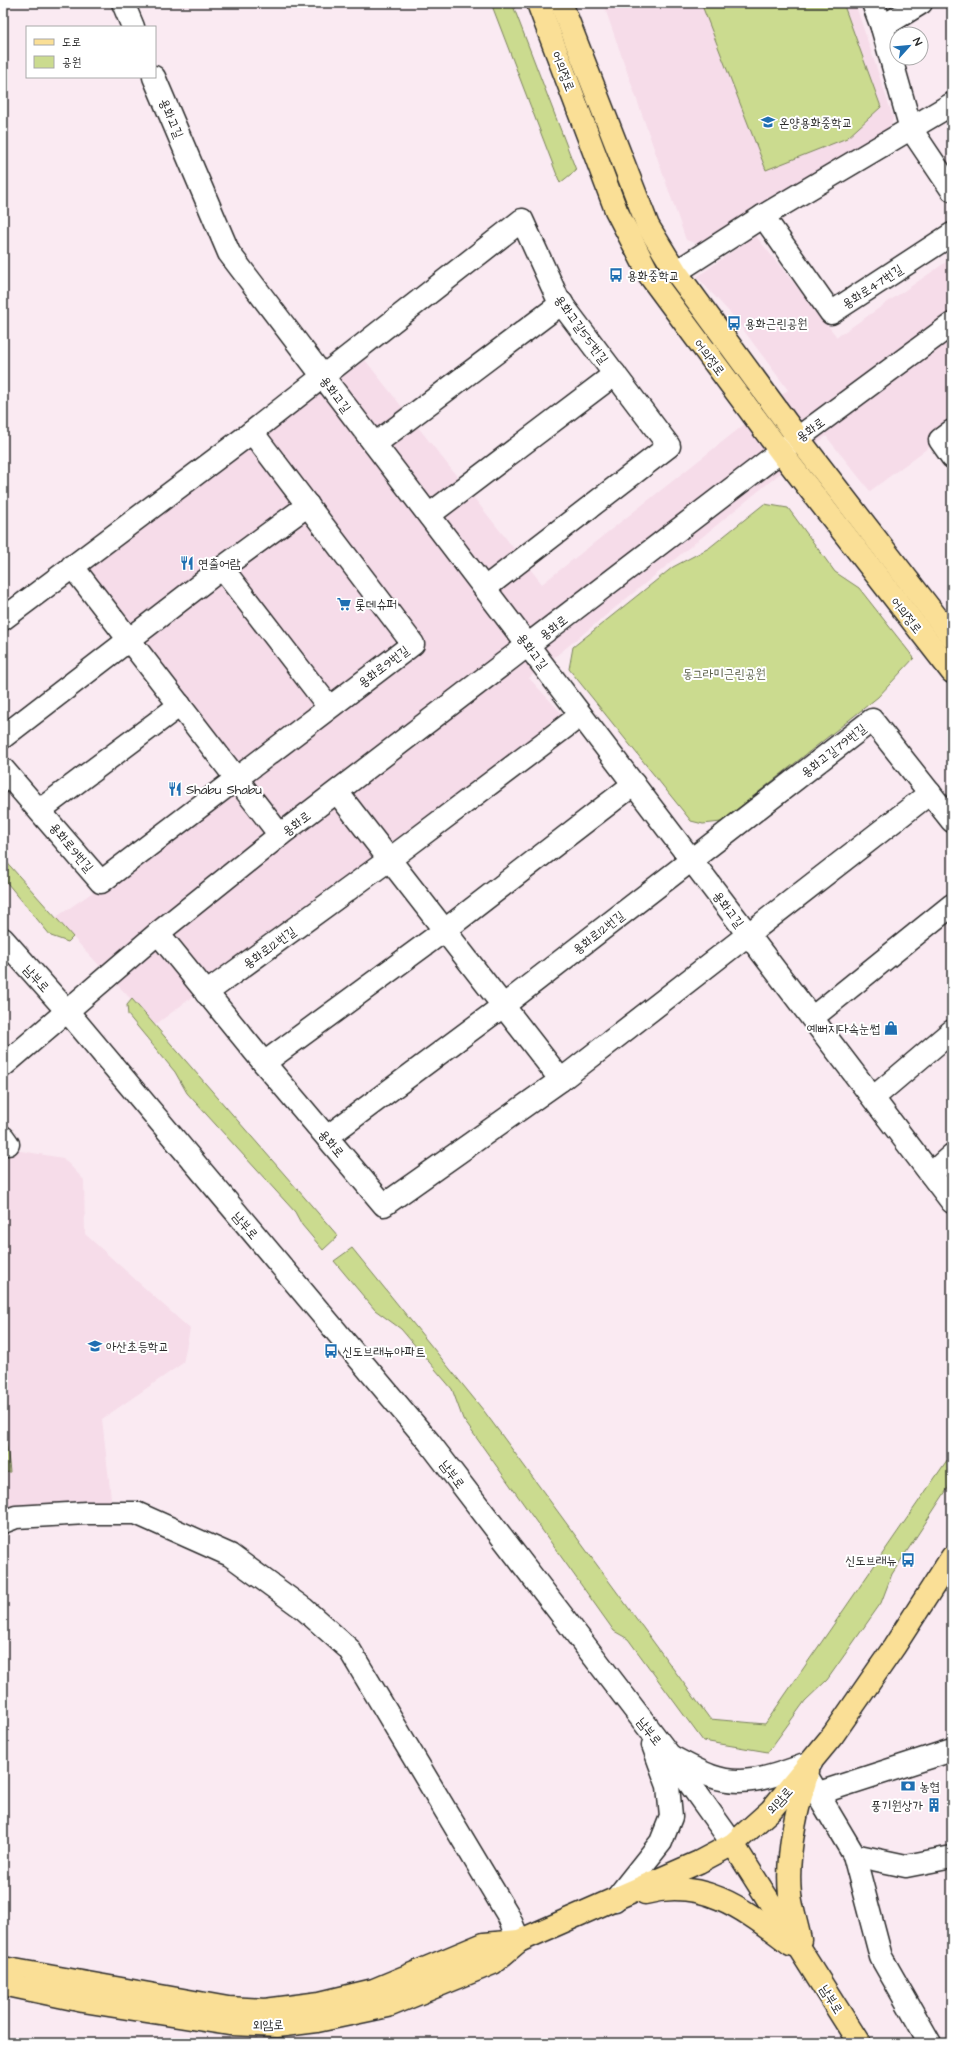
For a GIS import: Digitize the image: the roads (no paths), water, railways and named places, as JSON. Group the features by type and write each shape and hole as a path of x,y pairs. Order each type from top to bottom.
{"main road":[{"name":"어의정로","path":"538,3 616,210 650,276 780,452 952,672"},
{"name":"어의정로","path":"561,3 648,226 676,272 798,438 952,637"},
{"name":"외암로","path":"3,1984 83,2001 229,2024 277,2026 388,2006 493,1963 519,1941 701,1861 733,1844 771,1810 809,1769 860,1697 952,1557"},
{"path":"803,1953 790,1895 790,1854 797,1813 809,1769"},
{"name":"남부로","path":"733,1844 859,2043"},
{"path":"614,1900 656,1890 691,1890 720,1897 742,1908 803,1953"},
{"name":"외암로","path":"3,1968 228,2008 265,2010 320,2003 374,1990 484,1944 519,1941"}],"street":[{"path":"123,3 133,26"},
{"path":"872,3 882,27 911,129 952,190"},
{"path":"882,27 921,3"},
{"name":"용화고길","path":"154,78 229,253 952,1202"},
{"path":"676,272 763,216 952,104"},
{"name":"용화로47번길","path":"763,216 831,312 952,234"},
{"name":"용화고길55번길","path":"322,375 522,220 562,303 669,446 485,588"},
{"path":"375,444 562,303"},
{"name":"용화로","path":"3,1066 158,933 280,835 529,646 798,438 952,324"},
{"path":"429,515 615,374"},
{"path":"3,619 252,432 322,375"},
{"path":"952,431 940,440 952,457"},
{"name":"용화로9번길","path":"3,769 101,882 413,644 252,432"},
{"path":"3,737 222,568 308,505"},
{"path":"72,566 237,777 280,835"},
{"path":"222,568 329,707"},
{"name":"용화로9번길","path":"40,810 180,705"},
{"name":"용화로12번길","path":"206,993 581,715"},
{"name":"용화고길79번길","path":"692,859 872,720 952,821"},
{"path":"264,1063 445,930 634,784"},
{"path":"337,792 390,858 561,1080 930,793"},
{"name":"용화로12번길","path":"327,1137 503,1006 692,859"},
{"path":"812,1018 952,905"},
{"name":"용화로","path":"158,933 264,1063 384,1205 561,1080"},
{"name":"남부로","path":"3,939 67,1011 429,1442 670,1756 733,1844"},
{"path":"872,1098 952,1031"},
{"path":"931,1174 952,1155"},
{"path":"3,1522 16,1517 86,1513 136,1513 230,1555 304,1609 349,1649 508,1915 519,1941"},
{"path":"614,1900 661,1842 671,1817 668,1786 644,1724"},
{"path":"819,1794 952,1750"},
{"path":"670,1756 711,1776 732,1781 761,1780 809,1769 819,1794 854,1855 881,1957 930,2043"},
{"path":"854,1855 906,1866 952,1858"}],"place":[{"name":"온양용화중학교","path":"768,122"},
{"name":"용화중학교","path":"616,275"},
{"name":"용화근린공원","path":"734,323"},
{"name":"연출어람","path":"187,563"},
{"name":"롯데슈퍼","path":"344,604"},
{"name":"Shabu Shabu","path":"175,789"},
{"name":"예뻐지다속눈썹","path":"891,1028"},
{"name":"아산초등학교","path":"95,1346"},
{"name":"신도브래뉴아파트","path":"331,1351"},
{"name":"신도브래뉴","path":"908,1560"},
{"name":"농협","path":"908,1786"},
{"name":"풍기원상가","path":"934,1805"}],"park label":[{"name":"동그라미근린공원","path":"724,673"}]}
